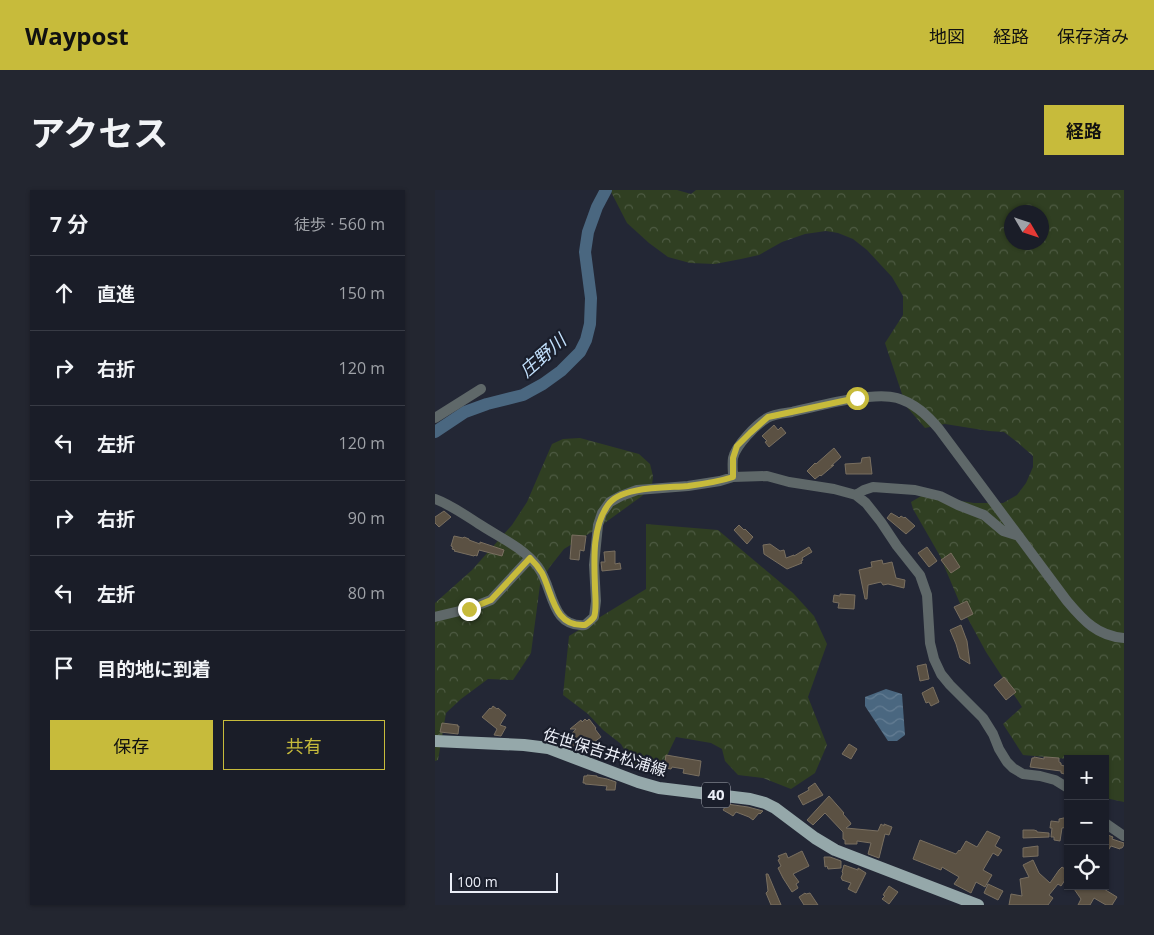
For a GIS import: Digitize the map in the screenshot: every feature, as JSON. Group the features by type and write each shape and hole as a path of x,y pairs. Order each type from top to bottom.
{"main road":[{"name":"佐世保吉井松浦線","path":"435,741 524,745 548,748 659,788 750,799 765,803 835,850 979,905"}],"street":[{"path":"435,418 481,389"},
{"path":"733,477 733,458 737,446 768,417 857,398 884,396 909,402 928,416 939,429 1083,620 1101,632 1124,638"},
{"path":"435,499 509,543 530,558 542,573 557,612 565,620 576,626 585,625 594,617 596,601 594,564 598,525 602,514 610,502 621,496 637,490 696,485 733,477 767,476 856,495 881,522 920,576 927,595 930,643 934,659 941,674 950,686 983,718 993,734 999,749 1013,768 1023,774 1055,780 1064,786"},
{"path":"856,495 873,487 915,490 940,496 984,515 1003,531 1019,536"},
{"path":"435,617 469,609 491,600 530,558"},
{"path":"1109,826 1124,836"}],"green space":[{"path":"610,190 677,190 691,194 696,190 1124,190 1124,802 1109,799 1109,755 1064,755 1064,759 1023,755 1003,724 1022,707 986,652 961,606 940,556 913,509 911,502 923,495 974,503 1003,503 1017,495 1026,483 1033,467 1033,456 1004,432 945,424 925,428 906,406 885,343 903,315 903,296 892,277 867,250 853,239 826,231 805,234 782,242 759,255 715,264 690,263 668,257 627,223"},
{"path":"580,438 639,454 650,464 653,476 652,485 642,496 595,530 564,549 549,568 540,585 531,653 513,680 488,679 446,713 438,760 435,761 435,603 472,570 512,525 527,502 552,444 563,439"},
{"path":"646,524 718,530 793,593 814,616 827,644 808,697 827,745 815,773 791,789 763,778 738,775 725,761 722,749 711,743 676,737 665,760 653,767 641,769 629,758 621,744 603,730 588,714 563,695 569,636 646,589"}],"water":[{"path":"886,689 902,694 905,735 897,741 888,741 865,706 865,697"}],"building":[{"path":"774,425 778,430 781,427 786,433 769,447 765,442 767,441 762,436"},
{"path":"834,448 841,457 821,476 815,479 807,471"},
{"path":"870,457 872,474 846,474 845,464 861,463 862,458"},
{"path":"444,511 451,517 439,527 435,523 435,517"},
{"path":"891,513 899,518 901,516 905,517 915,526 906,534 887,518"},
{"path":"739,525 753,537 747,544 734,530"},
{"path":"572,535 586,536 584,551 580,550 579,560 570,559"},
{"path":"454,536 464,537 480,544 480,542 504,550 502,556 479,550 477,556 454,551 451,546"},
{"path":"770,544 780,551 784,550 786,558 794,556 809,547 812,552 802,558 802,563 787,569 764,554 763,545"},
{"path":"927,547 937,561 929,567 918,553"},
{"path":"615,551 615,564 620,563 621,569 602,571 601,562 605,562 604,552"},
{"path":"951,553 960,567 951,573 941,560"},
{"path":"882,560 883,564 892,562 896,578 905,580 904,588 888,584 883,585 881,582 868,585 867,599 865,599 859,570 872,567 871,562"},
{"path":"840,594 855,595 854,609 838,608 839,603 833,602 834,595 840,596"},
{"path":"967,601 973,614 961,620 954,607"},
{"path":"961,625 967,641 970,664 960,658 950,630"},
{"path":"926,664 929,679 920,681 917,666"},
{"path":"1004,677 1016,692 1006,700 994,685"},
{"path":"933,687 939,702 931,706 929,702 926,703 922,693"},
{"path":"493,706 506,715 500,725 506,727 501,736 494,735 497,729 482,717"},
{"path":"585,719 587,721 589,719 601,737 590,745 594,748 590,753 581,746 577,750 566,740 576,729 570,729"},
{"path":"442,723 458,725 458,734 440,732"},
{"path":"849,744 857,749 851,759 842,754"},
{"path":"666,755 701,761 699,776 683,773 684,769 664,768"},
{"path":"1032,758 1059,758 1059,762 1064,766 1064,774 1061,771 1030,767"},
{"path":"587,775 616,782 615,790 606,790 607,786 583,783 584,776"},
{"path":"815,783 823,795 803,805 798,796 809,790 808,788"},
{"path":"829,796 850,822 851,824 846,828 878,831 881,824 892,827 889,835 885,834 879,858 868,854 871,843 857,841 857,844 845,844 843,832 825,813 813,825 807,820"},
{"path":"727,804 763,811 753,820 736,812 733,816 723,810"},
{"path":"1064,818 1064,828 1062,828 1060,841 1054,840 1054,837 1051,837 1052,828 1050,828 1051,821 1059,822 1059,819"},
{"path":"1023,830 1049,833 1049,837 1023,838"},
{"path":"987,831 1000,837 995,846 1002,850 998,856 993,853 983,870 992,875 985,887 976,882 971,893 954,884 959,877 942,867 941,870 913,859 920,840 956,854 966,841 977,847"},
{"path":"1109,835 1113,837 1112,839 1124,843 1120,849 1111,846 1109,849"},
{"path":"1038,846 1038,856 1023,857 1023,848"},
{"path":"802,851 809,866 793,874 799,882 796,884 798,888 792,892 778,868 781,866 778,856 786,853 788,858"},
{"path":"824,857 841,861 841,868 828,869 827,866 825,867"},
{"path":"1033,860 1039,873 1050,883 1059,870 1062,867 1064,868 1064,882 1061,886 1058,884 1049,895 1053,898 1048,905 1009,905 1011,894 1022,896 1020,879 1029,877 1023,865"},
{"path":"844,865 858,870 858,868 866,873 856,893 848,889 851,883 841,878"},
{"path":"766,874 768,874 781,905 771,905 766,893 768,891"},
{"path":"988,884 1003,891 998,900 984,893"},
{"path":"889,886 898,892 889,904 882,899"},
{"path":"1075,890 1106,890 1117,897 1112,905 1106,905 1094,898 1090,905 1078,905 1081,899"},
{"path":"805,893 810,893 818,905 804,905 799,897"}],"waterway":[{"name":"庄野川","path":"435,432 465,412 523,395 543,384 561,371 580,352 586,340 590,324 591,298 585,252 588,232 597,207 606,190"}],"route":[{"path":"469,609 491,600 530,558 542,573 557,612 565,620 576,626 585,625 594,617 596,601 594,564 598,525 602,514 610,502 637,490 688,486 733,477 733,458 737,446 768,417 857,398"}]}
